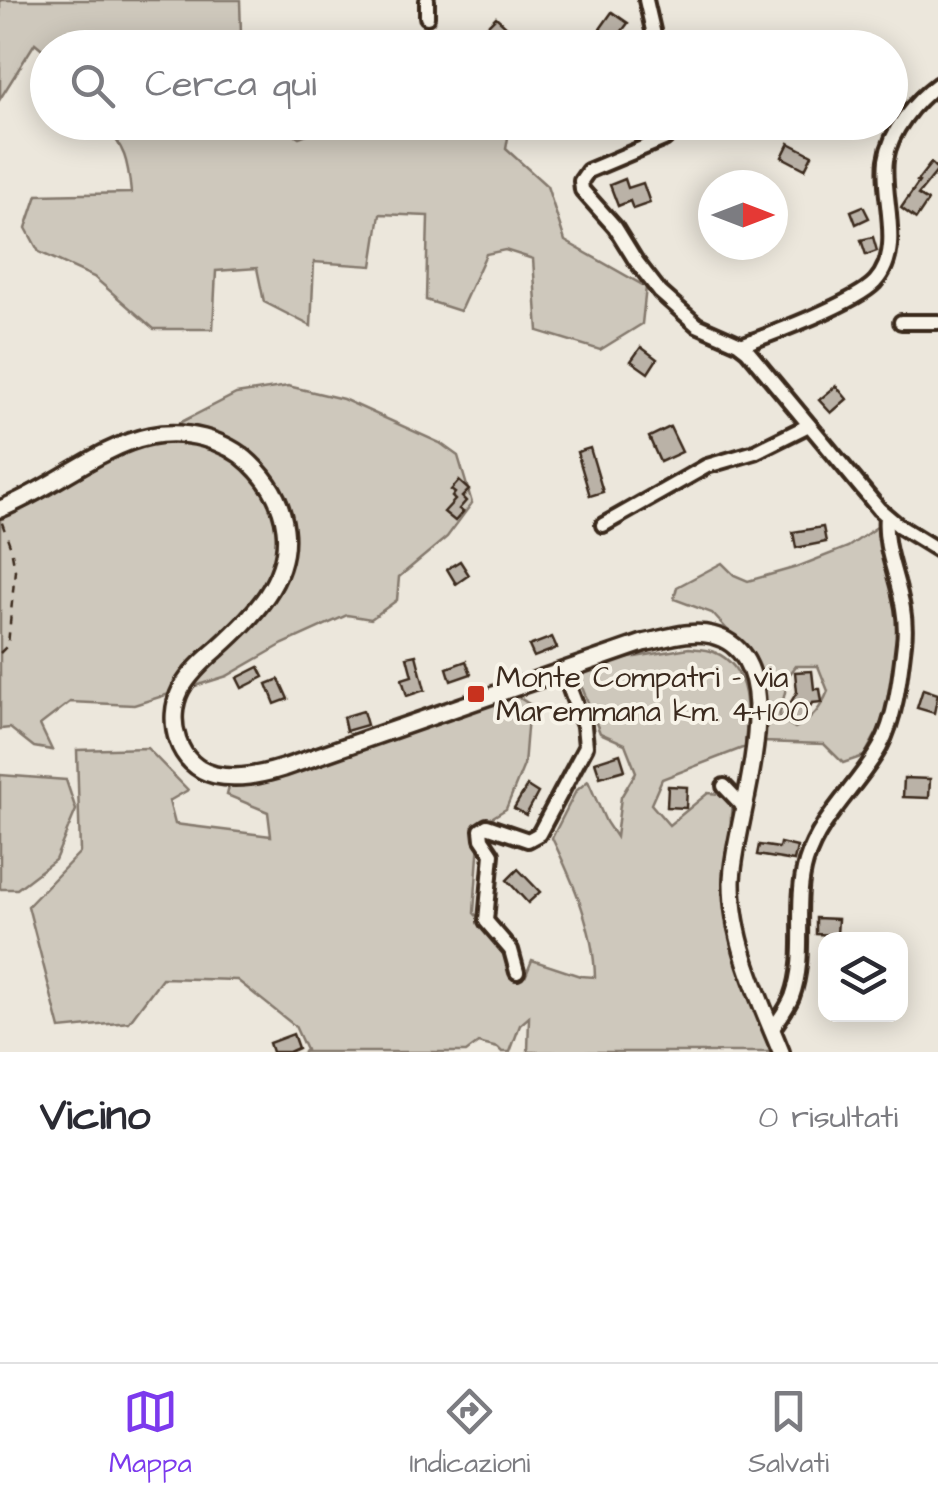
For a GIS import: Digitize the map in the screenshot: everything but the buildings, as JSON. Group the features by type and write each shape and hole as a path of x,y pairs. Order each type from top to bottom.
{"main road":[{"path":"0,509 115,448 155,435 192,436 218,443 240,455 262,475 274,493 284,521 283,567 251,616 191,674 175,706 174,726 181,748 194,764 211,774 250,776 283,768 643,643 708,634 728,643 746,660 758,702 756,747 732,866 733,905 744,955 781,1052"}],"street":[{"path":"426,17 427,0"},
{"path":"646,0 653,30"},
{"path":"908,115 938,84"},
{"path":"664,140 588,171 582,177 581,187 668,300 701,328 741,345 886,516 938,550"},
{"path":"741,345 838,304 876,281 885,263 890,234 886,171 894,140"},
{"path":"902,322 938,322"},
{"path":"603,525 710,464 755,452 809,425"},
{"path":"772,1030 791,1000 796,981 801,889 810,851 880,747 894,704 905,620 886,538 886,516"},
{"path":"517,972 511,950 486,921 492,854 481,830 487,826 528,840 538,834 586,746 584,726 562,671"},
{"path":"724,786 743,806"}],"path":[{"path":"0,518 15,578 8,645 0,652"}],"shaded area":[{"path":"0,0 240,0 241,30 30,30 30,51 0,99"},
{"path":"116,140 508,140 506,149 547,186 565,241 646,287 642,324 600,350 538,331 533,259 505,250 486,254 460,311 426,300 428,216 380,214 372,266 314,262 311,326 264,302 257,268 216,271 213,329 154,329 94,277 39,252 26,228 37,195 131,193 124,155"},
{"path":"288,386 343,399 440,443 458,456 472,503 447,537 399,577 397,600 371,619 347,615 283,644 227,676 134,705 70,702 40,725 52,750 34,747 10,728 0,729 0,515 236,394"},
{"path":"881,524 902,614 900,659 887,714 864,756 843,763 824,744 762,742 764,693 758,667 712,613 674,599 677,587 722,563 734,575 748,581 848,547","holes":["796,666 818,666 828,691 815,713 795,728 779,718 789,675"]},
{"path":"689,648 714,652 735,669 745,693 745,747 662,779 651,804 669,825 708,793 732,795 726,926 772,1052 528,1052 529,1017 520,1025 510,1052 478,1043 466,1052 304,1052 295,1026 237,980 162,978 129,1022 60,1029 28,906 80,852 77,750 147,748 188,790 169,801 175,824 271,836 268,812 227,795 230,783 261,784 515,695 529,704 524,765 506,809 480,825 474,913 526,975 532,960 595,977 586,923 552,838 576,791 588,781 616,837 621,797 636,772 625,744 600,733 578,677 605,662"},
{"path":"0,775 66,780 76,810 55,860 17,889 0,889"}],"place":[{"name":"Monte Compatri - via Maremmana km. 4+100","path":"476,694"}]}
